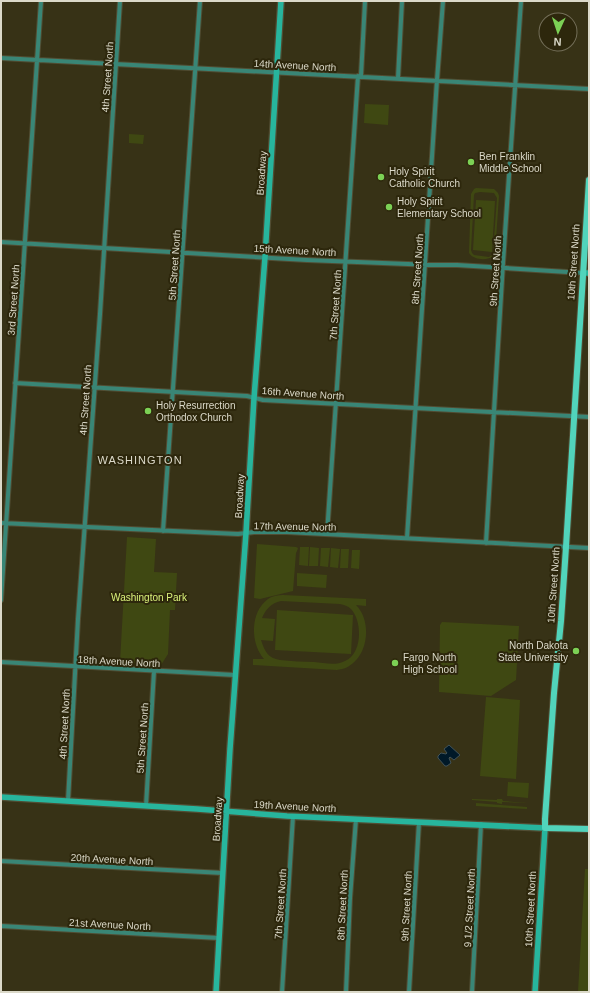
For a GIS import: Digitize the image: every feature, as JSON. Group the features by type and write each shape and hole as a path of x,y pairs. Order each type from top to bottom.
{"main road":[{"name":"10th Street North","path":"545,828 554,693 561,621 574,416 586,273 589,180"},
{"name":"19th Avenue North","path":"545,828 589,829"}],"street":[{"name":"3rd Street North","path":"1,600 41,1"},
{"name":"4th Street North","path":"68,801 84,527 120,1"},
{"name":"5th Street North","path":"163,531 200,1"},
{"name":"Broadway","path":"216,992 235,675 265,257 281,1"},
{"name":"7th Street North","path":"327,534 365,1"},
{"path":"398,78 402,1"},
{"name":"8th Street North","path":"407,538 436,80 443,1"},
{"name":"9th Street North","path":"486,543 521,1"},
{"name":"14th Avenue North","path":"1,58 589,89"},
{"name":"15th Avenue North","path":"1,242 346,262 457,265 586,273"},
{"name":"16th Avenue North","path":"15,383 247,396 263,400 589,417"},
{"name":"17th Avenue North","path":"1,522 222,534 287,532 589,548"},
{"name":"18th Avenue North","path":"1,662 235,675"},
{"name":"5th Street North","path":"146,806 154,671"},
{"name":"19th Avenue North","path":"1,797 293,816 545,828"},
{"name":"7th Street North","path":"282,992 293,816"},
{"name":"8th Street North","path":"346,992 350,898 356,819"},
{"name":"9th Street North","path":"409,992 419,822"},
{"name":"9 1/2 Street North","path":"472,992 481,824"},
{"name":"10th Street North","path":"535,992 545,828"},
{"name":"20th Avenue North","path":"1,861 223,874"},
{"name":"21st Avenue North","path":"1,926 219,938"}],"green space":[{"path":"365,104 389,105 388,125 364,123"},
{"path":"129,134 144,135 143,144 129,143"},
{"path":"474,189 494,189 499,196 495,254 488,259 480,259 469,253 471,194","holes":["480,192 494,193 497,198 493,252 489,257 474,255 471,250 474,195 475,193"]},
{"path":"476,200 495,201 492,252 473,250"},
{"name":"Washington Park","path":"127,537 156,539 154,572 177,573 175,610 170,610 168,654 161,665 120,662"},
{"path":"257,544 298,548 296,553 293,591 260,599 254,598"},
{"path":"300,547 309,547 308,566 299,565"},
{"path":"310,547 319,548 318,566 309,566"},
{"path":"321,548 330,548 328,567 320,566"},
{"path":"331,548 340,549 338,568 330,567"},
{"path":"341,549 349,549 348,568 340,568"},
{"path":"352,550 360,550 359,569 351,568"},
{"path":"297,573 327,575 326,588 297,586"},
{"path":"281,595 366,599 366,606 356,605 361,611 366,627 365,644 358,658 352,664 343,669 337,670 253,665 253,659 264,659 256,645 254,636 255,619 262,605 268,599 273,596","holes":["281,601 340,604 351,609 358,622 359,629 358,645 355,652 345,661 330,664 280,660 273,658 266,651 261,640 273,641 275,619 262,618 267,609 272,605"]},
{"path":"277,610 353,615 351,654 275,650"},
{"path":"442,622 519,626 516,680 491,696 439,692 440,625"},
{"path":"486,697 520,700 516,779 480,776"},
{"path":"508,782 529,783 528,798 507,796"},
{"path":"472,799 502,799 503,801 528,803 502,802 502,804"},
{"path":"476,803 527,807 527,809 476,806"},
{"path":"585,869 589,869 589,992 578,992"}],"water":[{"path":"449,745 460,755 454,760 450,757 451,763 445,766 438,756 441,753 447,753 444,749"}],"place":[{"name":"Ben Franklin Middle School","path":"471,162"},
{"name":"Holy Spirit Catholic Church","path":"381,177"},
{"name":"Holy Spirit Elementary School","path":"389,207"},
{"name":"Holy Resurrection Orthodox Church","path":"148,411"},
{"name":"North Dakota State University","path":"576,651"},
{"name":"Fargo North High School","path":"395,663"}],"district":[{"name":"WASHINGTON","path":"140,460"}]}
